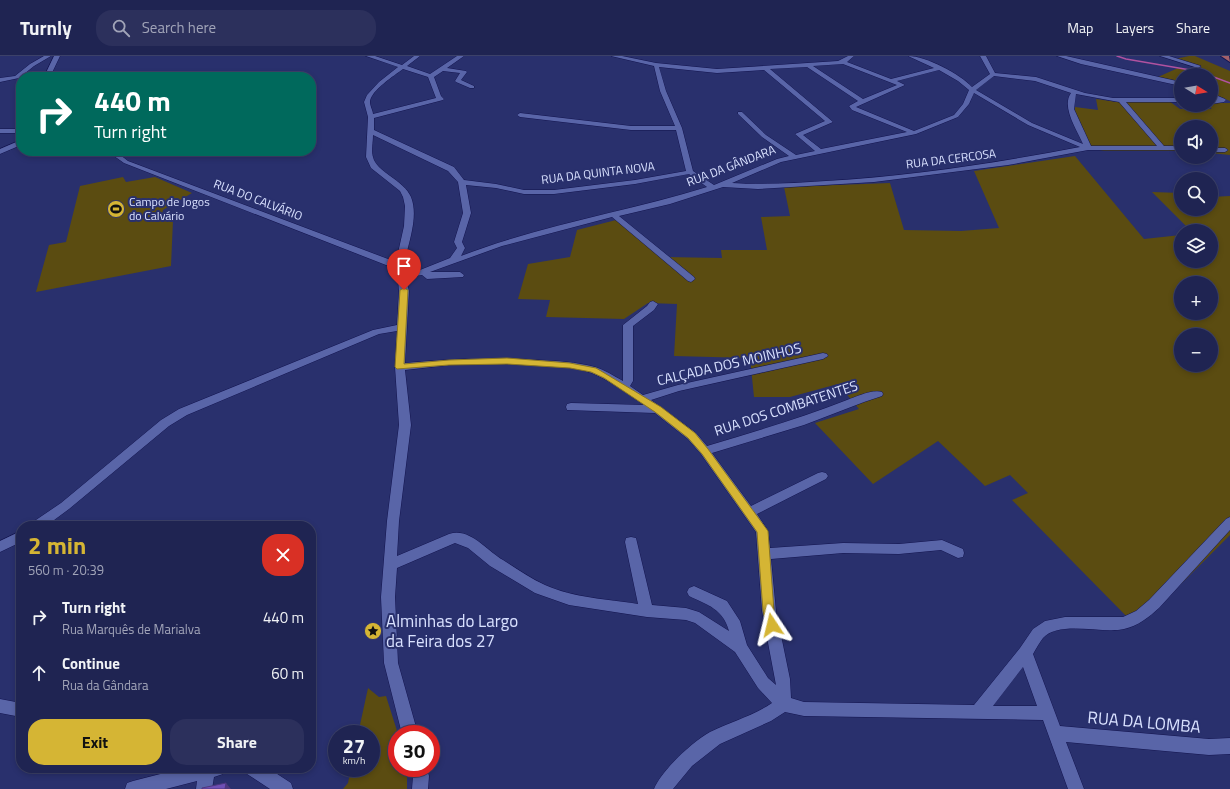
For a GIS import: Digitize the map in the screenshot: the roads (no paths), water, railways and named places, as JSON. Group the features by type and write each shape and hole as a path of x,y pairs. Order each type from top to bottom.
{"main road":[{"path":"1224,56 1230,60"}],"street":[{"path":"23,72 48,56"},
{"path":"49,72 57,56"},
{"path":"369,56 430,76 438,97 441,99 371,117"},
{"path":"408,725 391,663 388,597 393,521 405,425 400,367 404,290 399,265 409,214 408,200 403,190 374,166 369,157 371,117 367,102 369,96 381,83 417,56"},
{"path":"430,76 461,56"},
{"path":"614,56 656,65 717,71 809,66 843,62 893,80 902,86 852,106 854,109 914,132"},
{"path":"843,62 852,56"},
{"path":"911,56 965,82 972,90 1030,124 1088,148"},
{"path":"983,56 994,74"},
{"path":"1060,56 1174,82"},
{"path":"1163,56 1198,66"},
{"path":"656,65 663,91 679,128 690,172 712,187"},
{"path":"809,66 863,102"},
{"path":"442,69 464,72 458,81 472,87"},
{"path":"766,69 830,122 798,134 819,151"},
{"path":"893,80 938,69"},
{"path":"972,90 994,74 1036,79 1074,92 1102,99 1174,100"},
{"path":"0,80 16,77"},
{"name":"RUA DA GÂNDARA","path":"401,278 405,272 416,274 499,244 667,202 722,185 762,166 779,160 914,132 956,116 966,104 972,90"},
{"path":"1074,92 1072,96 1071,109 1088,148"},
{"path":"1218,98 1223,100 1218,101"},
{"path":"1121,100 1162,148"},
{"path":"740,113 764,136 795,157"},
{"path":"520,116 631,128 679,128"},
{"path":"0,131 16,131"},
{"path":"371,131 451,169 462,182 467,213 458,242 461,248 452,260"},
{"path":"0,152 16,144"},
{"name":"RUA DA CERCOSA","path":"722,185 758,187 874,180 1008,163 1088,148 1174,148"},
{"path":"1218,150 1225,150"},
{"name":"RUA DO CALVÁRIO","path":"117,156 126,162 389,263 399,265 416,274 427,276 460,275"},
{"name":"RUA DA QUINTA NOVA","path":"462,182 496,186 524,192 542,193 585,189 690,172"},
{"path":"614,215 691,279"},
{"path":"404,290 416,274"},
{"path":"624,387 628,381 628,324 651,308 653,304"},
{"path":"44,521 164,423 183,412 376,332 401,327"},
{"name":"CALÇADA DOS MOINHOS","path":"641,399 678,388 823,356"},
{"path":"400,367 449,362 507,361 570,365 593,370 624,387 658,410 692,436 705,451 750,512 762,531 769,611 783,679 783,704"},
{"name":"RUA DOS COMBATENTES","path":"705,451 800,422 860,399 878,394"},
{"path":"571,408 658,410"},
{"path":"750,512 822,476"},
{"path":"978,713 1026,653 1038,633 1050,625 1065,623 1124,623 1140,615 1154,604 1230,522"},
{"path":"389,565 454,538 462,539 473,544 495,562 540,589 569,599 647,611 686,614 699,618 740,647"},
{"path":"0,547 16,539"},
{"path":"631,542 647,611"},
{"path":"764,554 843,548 900,549 942,545 958,553"},
{"path":"694,592 722,605 733,621 740,647 763,682 783,704 804,709 978,713 1047,712"},
{"path":"1026,653 1076,789"},
{"path":"662,789 686,760 714,738 766,716 783,704"},
{"path":"0,706 16,709"},
{"name":"RUA DA LOMBA","path":"1055,733 1209,747 1230,746"},
{"path":"132,789 199,773"},
{"path":"204,789 211,773"},
{"path":"261,773 285,789"},
{"path":"420,789 421,777"}],"waterway":[{"path":"1117,56 1126,59 1179,68"},
{"path":"1218,79 1230,83"}],"place":[{"name":"Campo de Jogos do Calvário","path":"116,209"},
{"name":"Alminhas do Largo da Feira dos 27","path":"373,631"}]}
